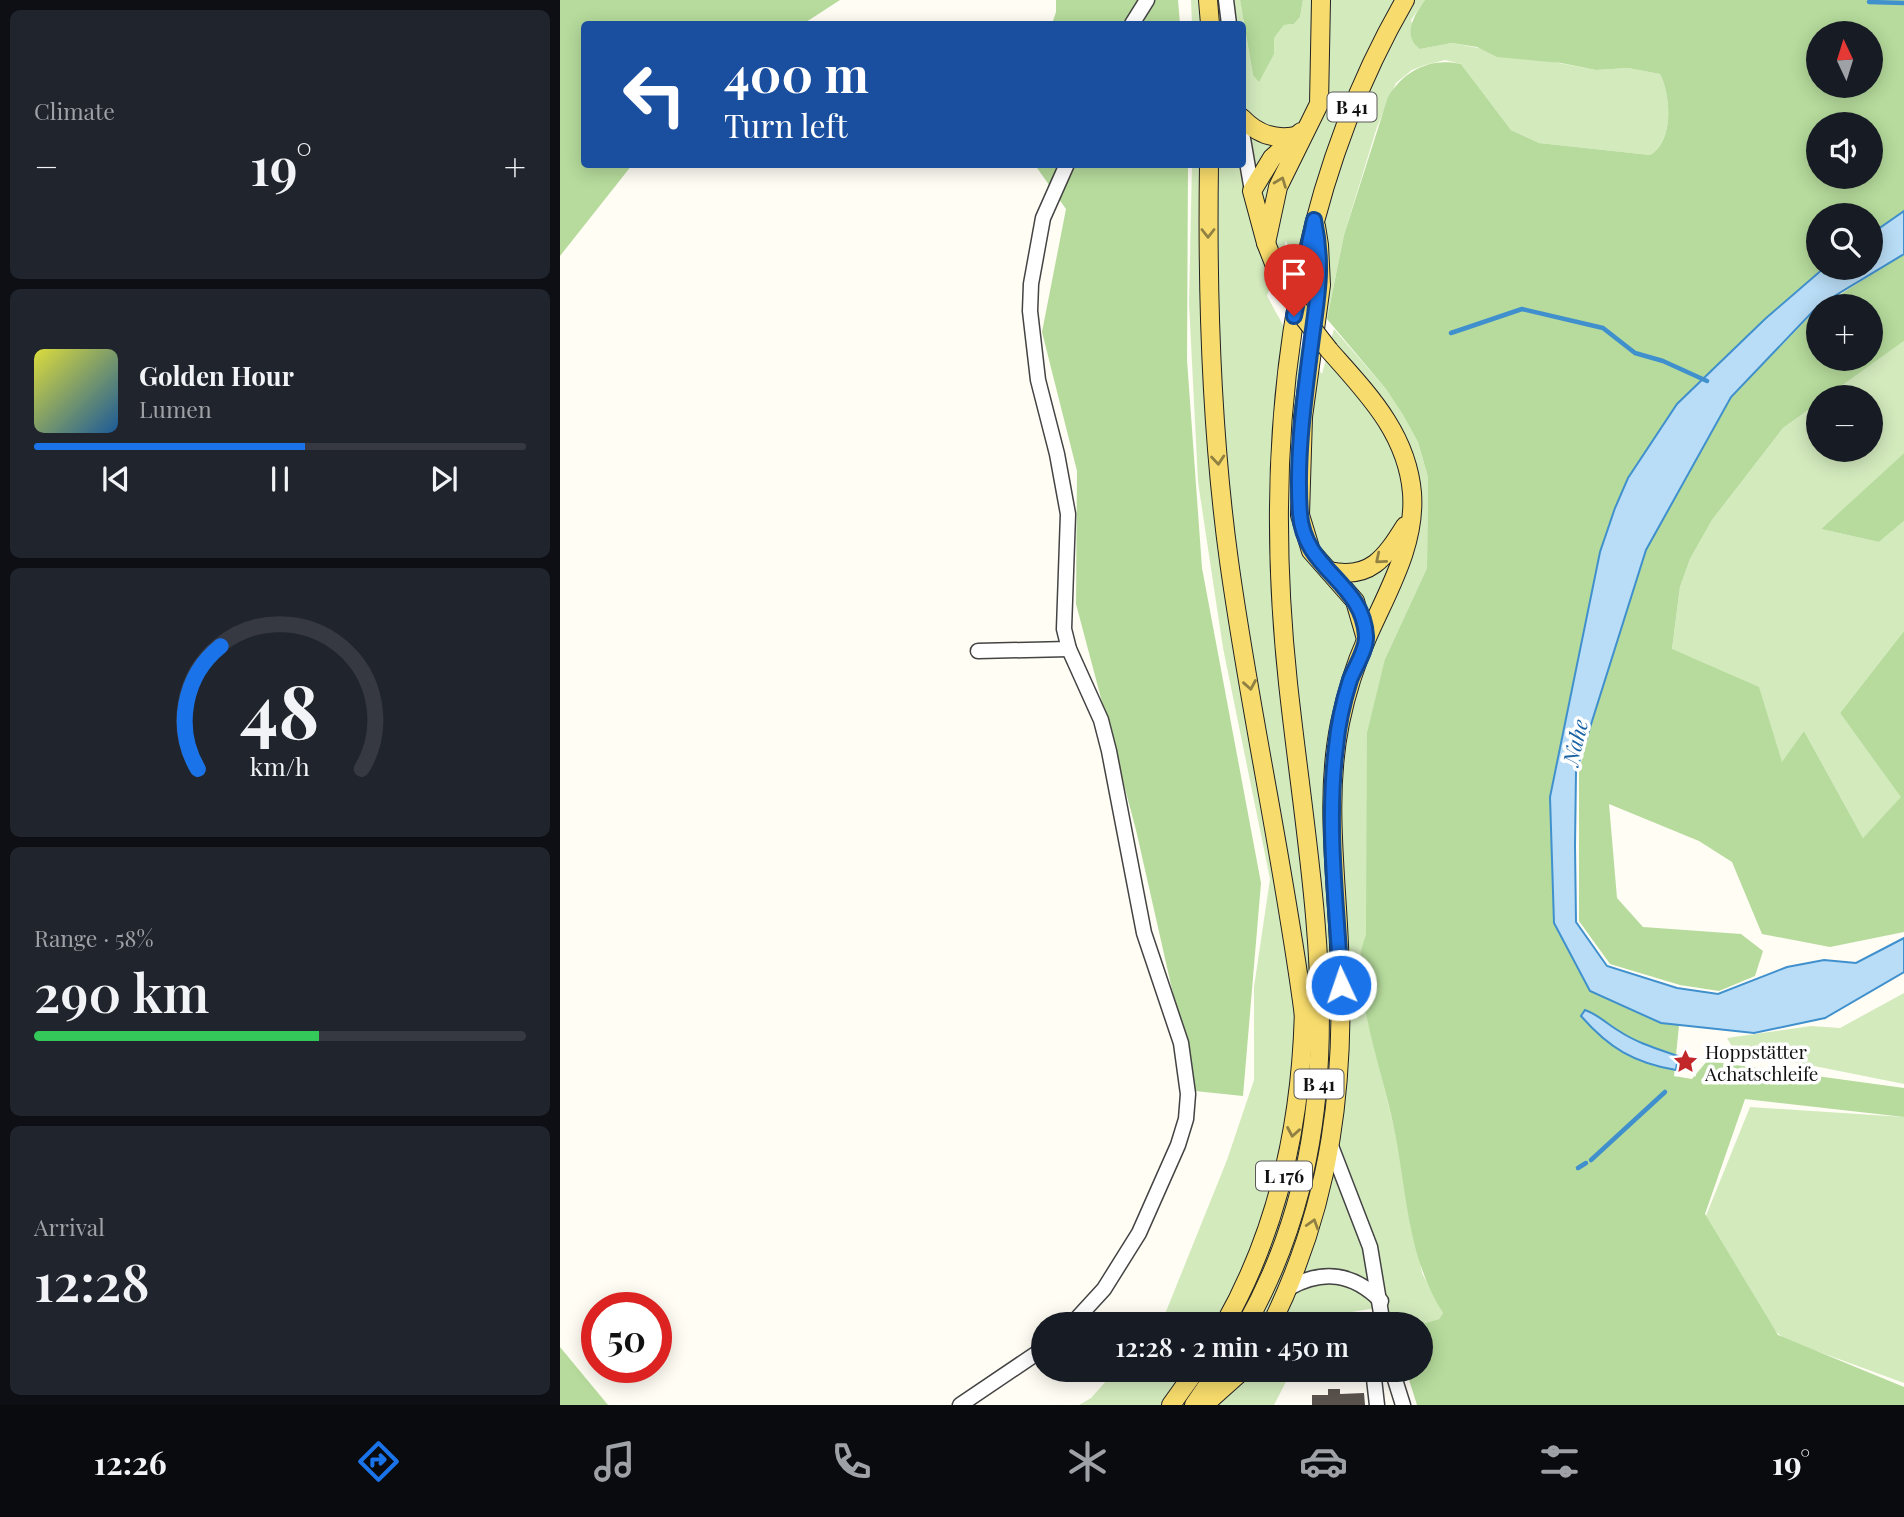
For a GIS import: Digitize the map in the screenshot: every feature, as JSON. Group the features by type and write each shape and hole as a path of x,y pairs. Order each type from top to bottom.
{"main road":[{"path":"1208,0 1210,21"},
{"path":"1266,243 1279,187 1302,131 1320,97 1321,0"},
{"name":"B 41","path":"1252,1312 1272,1272 1297,1202 1316,1114 1320,1071 1320,971 1307,832 1288,681 1279,551 1279,499 1292,329 1314,220 1331,164 1355,98 1383,38 1405,0"},
{"path":"1246,121 1264,134 1280,137 1302,131"},
{"path":"1252,191 1272,158 1302,131"},
{"path":"1209,168 1212,391 1223,510 1237,612 1292,923 1304,1016"},
{"name":"L 176","path":"1252,191 1266,243 1277,271 1301,314 1329,351 1376,403 1396,434 1411,480 1412,514 1401,560 1366,639 1344,703 1334,770 1333,842 1342,1017 1339,1082 1331,1146 1315,1218 1277,1312"},
{"path":"1314,220 1319,245 1321,285 1303,417 1300,515 1311,551 1354,601 1366,639"},
{"path":"1328,571 1349,573 1374,565 1388,554 1412,514"},
{"name":"L 176","path":"1231,1312 1252,1272 1280,1194 1298,1101 1304,1016 1307,832"},
{"path":"1171,1404 1187,1382"},
{"path":"1194,1405 1210,1382"},
{"path":"1204,1405 1230,1382"},
{"path":"1222,1405 1236,1382"}],"street":[{"path":"1134,21 1147,0"},
{"path":"1226,0 1229,21"},
{"path":"1246,156 1252,191"},
{"path":"1065,168 1043,218 1031,284 1030,312 1038,380 1068,514 1069,538 1063,613 1069,649 1101,720 1144,933 1181,1043 1188,1094 1186,1119 1178,1145 1139,1233 1104,1289 1083,1312"},
{"path":"978,651 1069,649"},
{"path":"1331,1146 1370,1247 1382,1312"},
{"path":"1289,1288 1304,1279 1321,1275 1338,1276 1354,1280 1381,1300"},
{"path":"960,1405 1031,1357"},
{"path":"1374,1382 1377,1405"},
{"path":"1396,1382 1403,1405"}],"green space":[{"path":"560,0 840,0 808,21 581,21 581,168 630,168 560,256"},
{"path":"1056,0 1178,0 1180,21 1053,21"},
{"path":"1191,0 1240,0 1244,21 1192,21"},
{"path":"1240,0 1303,0 1300,17 1294,24 1284,25 1274,38 1274,54 1259,82 1253,75 1246,21 1244,21"},
{"path":"1303,0 1425,0 1411,20 1420,49 1452,43 1596,70 1628,68 1660,74 1668,105 1667,129 1658,149 1650,155 1539,143 1511,130 1461,64 1445,60 1412,70 1396,83 1377,127 1344,235 1327,319 1306,286 1286,241 1267,296 1284,327 1322,374 1334,329 1386,389 1403,415 1418,442 1428,477 1427,568 1385,659 1366,933 1359,961 1366,1012 1395,1132 1422,1273 1443,1313 1439,1319 1433,1321 1433,1312 1390,1312 1388,1306 1351,1312 1166,1312 1227,1160 1254,1080 1254,987 1270,879 1223,648 1198,482 1189,303 1192,168 1246,168 1246,35 1253,75 1274,54 1274,38 1284,25 1294,24 1300,17"},
{"path":"1425,0 1904,0 1904,211 1883,226 1883,203 1806,203 1806,280 1810,280 1765,319 1677,404 1628,478 1600,552 1550,797 1554,923 1661,1023 1679,1025 1674,1076 1692,1079 1707,1061 1904,1088 1904,1117 1745,1099 1705,1214 1778,1335 1904,1387 1904,1405 1417,1405 1410,1382 1433,1382 1433,1321 1439,1319 1443,1313 1422,1270 1410,1226 1395,1133 1365,1007 1360,960 1366,933 1367,733 1385,659 1427,568 1428,477 1418,442 1403,415 1386,389 1327,319 1344,235 1388,97 1410,73 1439,62 1461,64 1511,130 1539,143 1650,155 1658,149 1667,129 1668,105 1660,74 1628,68 1596,70 1561,63 1497,57 1477,47 1452,43 1420,49 1411,37 1414,18"},
{"path":"1037,168 1188,168 1187,360 1202,568 1261,883 1243,1096 1195,1091 1136,830 1076,604 1077,471 1042,332 1066,209"},
{"path":"1904,254 1904,341 1883,356 1883,294 1841,294 1863,280 1883,280 1883,267"},
{"path":"1806,320 1806,371 1862,371 1843,385 1806,385 1806,412 1783,428 1712,520 1690,559 1680,587 1672,649 1759,687 1782,762 1804,731 1863,838 1901,797 1840,713 1904,631 1904,932 1830,947 1762,934 1732,862 1699,841 1609,804 1617,898 1643,927 1741,934 1763,951 1755,976 1719,991 1680,985 1610,964 1579,921 1579,770 1599,694 1646,550 1731,397"},
{"path":"1904,341 1904,453 1821,529 1879,542 1904,521 1904,631 1840,713 1902,797 1863,838 1804,731 1783,763 1672,649 1680,587 1690,559 1712,520 1783,428 1806,412 1806,462 1883,462 1883,385 1843,385 1862,371 1883,371 1883,356"},
{"path":"1904,453 1904,521 1879,542 1821,529"},
{"path":"1904,993 1904,1084 1734,1050 1727,1038 1811,1026 1840,1028"},
{"path":"1750,1107 1904,1117 1904,1383 1784,1339 1733,1292 1701,1228"},
{"path":"560,1347 581,1372 581,1383 590,1383 608,1405 560,1405"},
{"path":"1105,1382 1286,1382 1274,1405 1079,1405 1091,1398"}],"water":[{"path":"1904,211 1904,254 1883,267 1883,226"},
{"name":"Nahe","path":"1810,280 1861,280 1838,294 1806,294 1806,319 1731,397 1646,550 1576,772 1576,922 1607,966 1677,988 1718,994 1787,967 1824,960 1856,963 1904,938 1904,972 1825,1018 1754,1033 1661,1023 1590,991 1554,923 1550,797 1600,552 1628,478 1677,404 1765,319"},
{"path":"1585,1010 1633,1039 1678,1056 1676,1070 1647,1063 1612,1045 1581,1016"}],"building":[{"path":"1328,1389 1340,1389 1340,1394 1364,1393 1365,1405 1312,1405 1312,1395 1328,1395"}],"waterway":[{"path":"1869,2 1904,3"},
{"path":"1451,333 1522,309 1603,328 1635,353 1663,361 1707,381"},
{"path":"1591,1160 1665,1092"},
{"path":"1578,1168 1586,1163"}],"place":[{"name":"Hoppstätter Achatschleife","path":"1685,1062"}],"route":[{"path":"1294,316 1314,220 1319,245 1321,285 1303,417 1300,515 1311,551 1318,562 1339,580 1354,601 1360,613 1366,639 1344,703 1334,770 1333,842 1341,985"}]}
